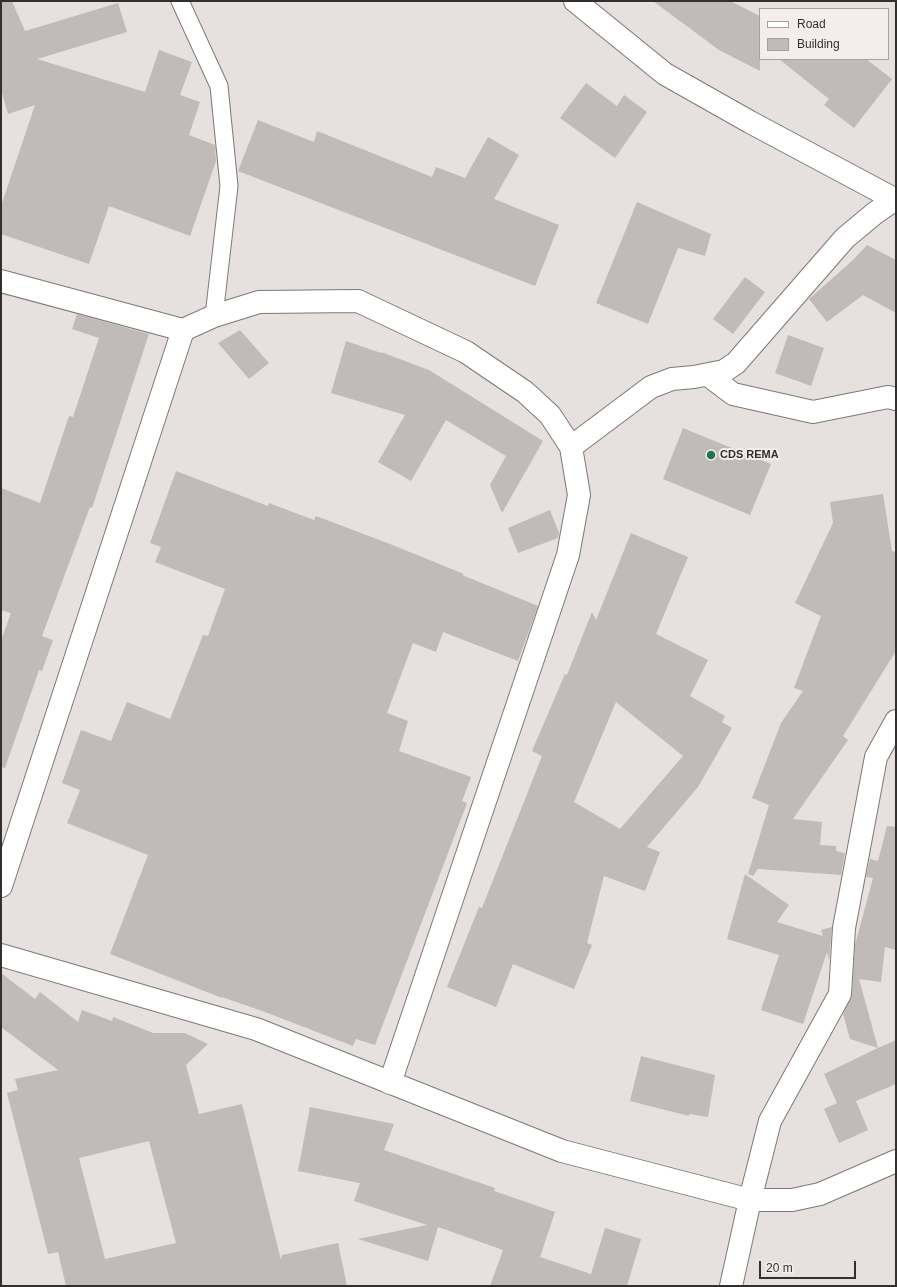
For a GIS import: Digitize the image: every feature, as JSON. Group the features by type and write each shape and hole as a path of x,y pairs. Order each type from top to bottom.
{"street":[{"path":"571,447 651,387 672,379 708,375 724,371 736,363 845,238 875,213 896,199 750,122 665,74 575,1"},
{"path":"1,281 183,330 214,316 259,302 358,301 466,352 525,392 550,415 571,447 579,495 568,555 390,1083"},
{"path":"1,886 183,330"},
{"path":"708,375 733,394 813,412 888,397 896,399"},
{"path":"731,1286 750,1200 770,1121 840,994 844,928 876,757 896,721"},
{"path":"1,955 256,1029 562,1151 750,1200 792,1200 820,1194 896,1161"}],"lane":[{"path":"180,1 219,86 229,186 214,316"}],"building":[{"path":"1,1 12,1 25,31 118,3 127,32 37,59 145,92 159,50 192,62 180,95 200,102 189,135 215,145 216,161 190,236 109,206 89,264 1,234 1,206 35,105 8,114 1,89"},
{"path":"653,1 730,1 759,16 760,71 719,50"},
{"path":"780,60 867,60 892,79 854,128 824,105 829,99"},
{"path":"586,83 617,106 624,95 647,112 615,158 560,118"},
{"path":"258,120 314,142 317,131 432,177 436,167 465,178 488,137 519,155 494,199 559,225 535,286 238,171"},
{"path":"637,202 711,234 705,256 678,248 648,324 596,303"},
{"path":"867,245 896,260 896,313 863,295 827,322 809,299 853,260"},
{"path":"745,277 765,292 733,334 713,319"},
{"path":"77,314 149,334 92,508 90,507 42,636 53,640 42,671 39,670 5,768 1,767 1,640 11,613 1,610 1,488 40,503 69,416 73,417 99,338 72,329"},
{"path":"240,330 269,363 249,379 218,343"},
{"path":"788,335 824,348 811,386 775,373"},
{"path":"346,341 429,370 543,441 502,513 490,485 506,456 446,420 411,481 378,462 405,415 331,393"},
{"name":"CDS REMA","path":"683,428 771,464 750,515 663,479"},
{"path":"176,471 268,506 269,503 314,520 316,516 464,574 462,575 538,606 518,661 443,632 436,652 413,643 387,713 408,721 399,751 471,777 462,801 467,803 375,1045 356,1039 353,1046 265,1012 222,998 110,954 148,855 67,823 80,790 62,783 81,730 111,741 127,702 170,719 203,635 208,636 225,589 155,562 161,547 150,543"},
{"path":"883,494 892,551 896,552 896,651 843,736 848,740 793,819 822,822 820,845 836,846 836,851 845,853 841,875 758,869 753,876 748,874 769,805 752,798 781,723 803,691 794,688 821,616 795,603 833,523 830,502"},
{"path":"550,510 559,533 558,538 518,553 508,528"},
{"path":"631,533 688,557 656,634 708,660 690,696 725,716 722,722 732,728 698,787 647,847 660,852 645,891 604,876 587,943 592,945 574,989 513,964 496,1007 447,987 479,907 482,908 542,756 532,751 565,674 567,675 592,612 596,620","holes":["616,702 683,756 620,829 574,802"]},
{"path":"887,826 896,827 896,950 885,947 881,982 859,979 878,1048 850,1039 843,1014 852,995 855,945 873,878 866,877 870,859 878,861"},
{"path":"745,874 789,905 777,922 823,936 821,930 832,927 829,961 827,952 803,1024 761,1010 779,955 727,939"},
{"path":"1,973 35,999 40,992 78,1022 82,1010 112,1021 113,1017 153,1033 185,1033 208,1044 186,1065 199,1114 242,1104 281,1260 282,1255 338,1243 347,1286 66,1286 58,1252 48,1254 7,1093 18,1090 15,1079 58,1070 1,1027","holes":["149,1141 176,1243 105,1259 79,1158"]},
{"path":"896,1040 896,1084 856,1101 868,1130 839,1143 824,1109 837,1103 824,1074"},
{"path":"641,1056 715,1075 708,1117 689,1114 689,1116 630,1101"},
{"path":"310,1107 394,1124 384,1150 495,1188 494,1191 555,1212 540,1257 591,1274 605,1228 641,1239 627,1286 490,1286 503,1250 438,1227 428,1261 358,1239 427,1225 354,1201 360,1183 298,1171"}],"place":[{"name":"CDS REMA","path":"711,455"}]}
